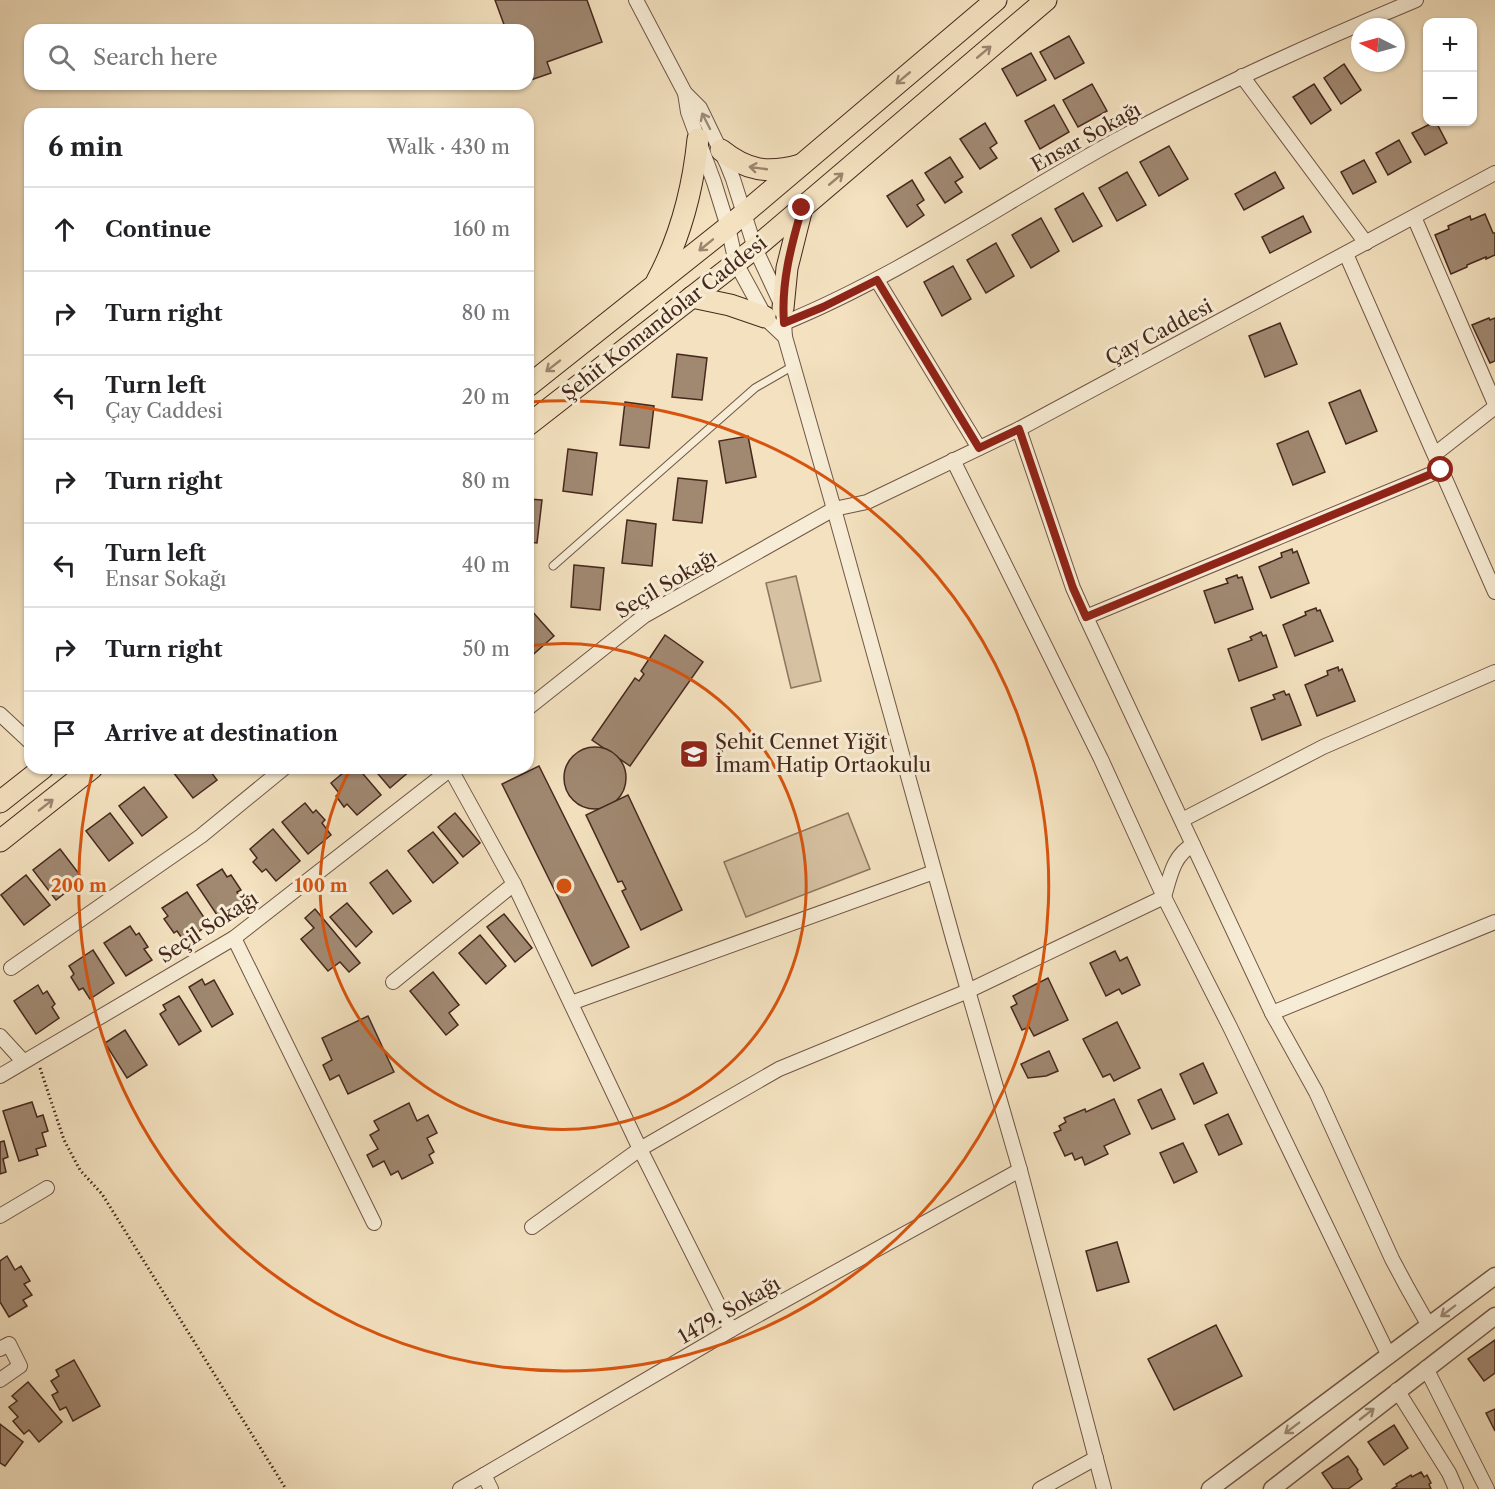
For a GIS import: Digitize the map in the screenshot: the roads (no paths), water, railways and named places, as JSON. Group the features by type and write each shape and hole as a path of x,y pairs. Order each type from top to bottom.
{"main road":[{"name":"Şehit Komandolar Caddesi","path":"534,381 736,220 996,0"},
{"name":"Şehit Komandolar Caddesi","path":"534,420 755,248 1046,0"},
{"path":"654,287 666,265 683,220 690,196 698,139"},
{"path":"720,150 743,165 754,168 777,170 801,165"},
{"path":"692,297 777,316 802,208"},
{"path":"0,802 35,774"},
{"path":"0,841 84,774"}],"street":[{"path":"636,0 685,93 700,108 733,179 736,263 777,316 784,337"},
{"name":"Ensar Sokağı","path":"777,316 823,307 877,280 1115,141 1242,75 1416,0"},
{"path":"1242,75 1366,243"},
{"path":"685,93 688,112 714,182 755,248 793,366 1020,1170 1104,1489"},
{"name":"Çay Caddesi","path":"834,509 867,502 1019,429 1495,173"},
{"path":"1414,217 1495,406 1435,454"},
{"path":"1346,254 1495,592"},
{"path":"877,280 979,448"},
{"path":"1019,429 1073,588 1086,617 1272,1013 1316,1092 1392,1259 1429,1326"},
{"path":"953,460 1101,759 1164,897 1230,1027 1389,1356"},
{"path":"1086,617 1441,470"},
{"name":"Seçil Sokağı","path":"534,703 644,616 834,509"},
{"path":"1182,820 1323,747 1495,672"},
{"path":"0,714 24,736"},
{"path":"11,968 201,836 277,774"},
{"name":"Seçil Sokağı","path":"0,1076 234,938 443,774"},
{"path":"454,774 514,884 640,1149 731,1330"},
{"path":"532,1227 640,1149 779,1069 968,991 1164,897 1180,854 1193,845"},
{"path":"571,1003 934,872"},
{"path":"393,982 514,884"},
{"path":"1272,1013 1495,922"},
{"path":"234,938 374,1223"},
{"path":"0,1036 29,1058"},
{"name":"1479. Sokağı","path":"460,1489 731,1330 1020,1170"},
{"path":"0,1216 47,1188"},
{"path":"1210,1489 1495,1276"},
{"path":"1272,1489 1495,1316"},
{"path":"0,1349 9,1344 20,1366 0,1380"},
{"path":"1426,1368 1487,1489"},
{"path":"1397,1390 1449,1473 1456,1489"},
{"path":"1040,1489 1096,1458"},
{"path":"484,1475 491,1489"}],"lane":[{"path":"553,566 755,388 793,366"}],"place":[{"name":"Şehit Cennet Yiğit İmam Hatip Ortaokulu","path":"694,754"}]}
